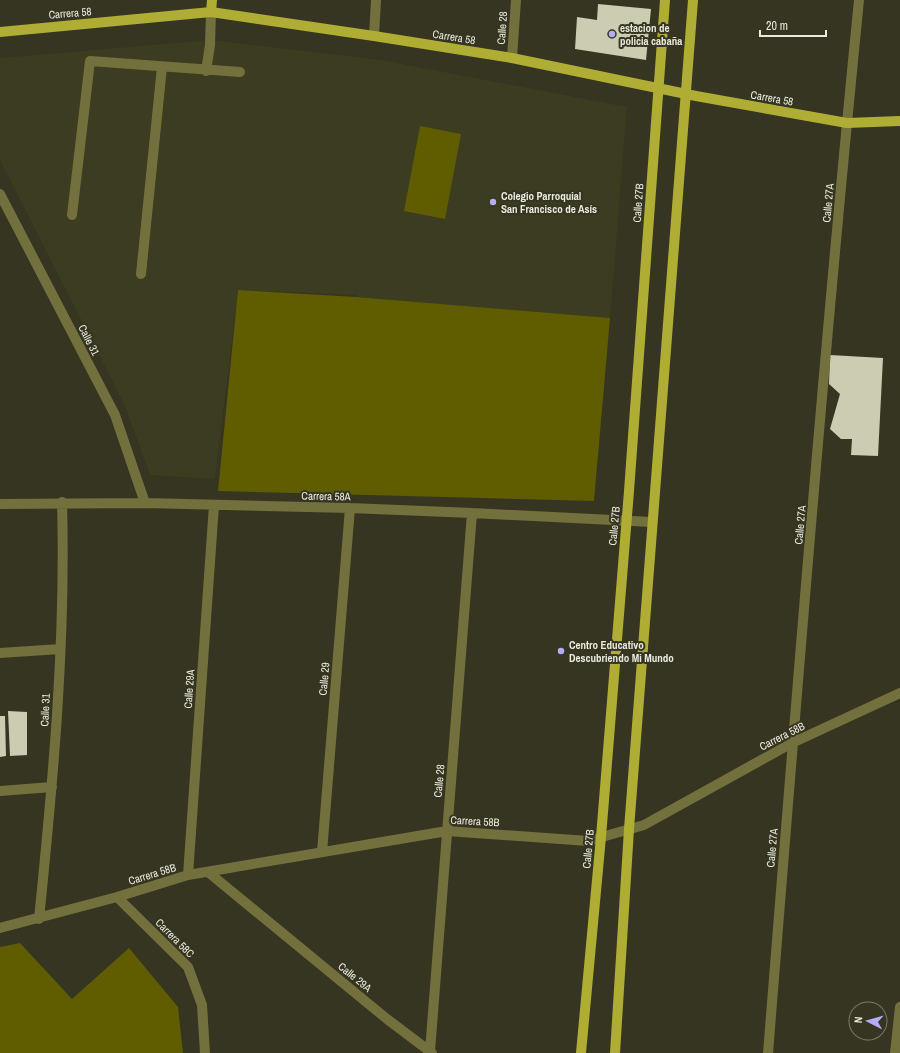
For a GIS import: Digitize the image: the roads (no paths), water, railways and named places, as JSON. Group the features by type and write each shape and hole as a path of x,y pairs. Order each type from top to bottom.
{"main road":[{"path":"211,12 212,0"},
{"name":"Calle 27B","path":"581,1053 601,838 665,0"},
{"path":"614,1053 629,830 692,0"},
{"name":"Carrera 58","path":"0,32 211,12 512,58 685,94 847,124 900,121"}],"street":[{"path":"374,36 376,0"},
{"name":"Calle 28","path":"512,58 516,0"},
{"name":"Calle 27A","path":"768,1053 792,743 859,0"},
{"path":"206,71 210,45 211,12"},
{"path":"72,215 90,61 206,71 240,72"},
{"path":"141,274 162,67"},
{"name":"Calle 31","path":"0,194 115,415 145,503"},
{"name":"Carrera 58A","path":"0,504 62,502 350,508 472,512 652,522"},
{"name":"Calle 31","path":"39,919 52,787 60,649 63,537 62,502"},
{"name":"Calle 29A","path":"188,875 214,505"},
{"name":"Calle 29","path":"322,852 350,508"},
{"name":"Calle 28","path":"431,1052 472,512"},
{"path":"0,653 60,649"},
{"name":"Carrera 58B","path":"0,928 39,919 188,875 447,831 588,841 601,838 644,825 792,743 900,693"},
{"path":"0,791 52,787"},
{"name":"Calle 29A","path":"208,872 387,1019 431,1052"},
{"name":"Carrera 58C","path":"117,897 188,967 202,1005 205,1053"},
{"path":"896,1053 900,1008"}],"place":[{"name":"estacion de policia cabaña","path":"612,34"},
{"name":"Colegio Parroquial San Francisco de Asís","path":"493,202"},
{"name":"Centro Educativo Descubriendo Mi Mundo","path":"561,651"}]}
